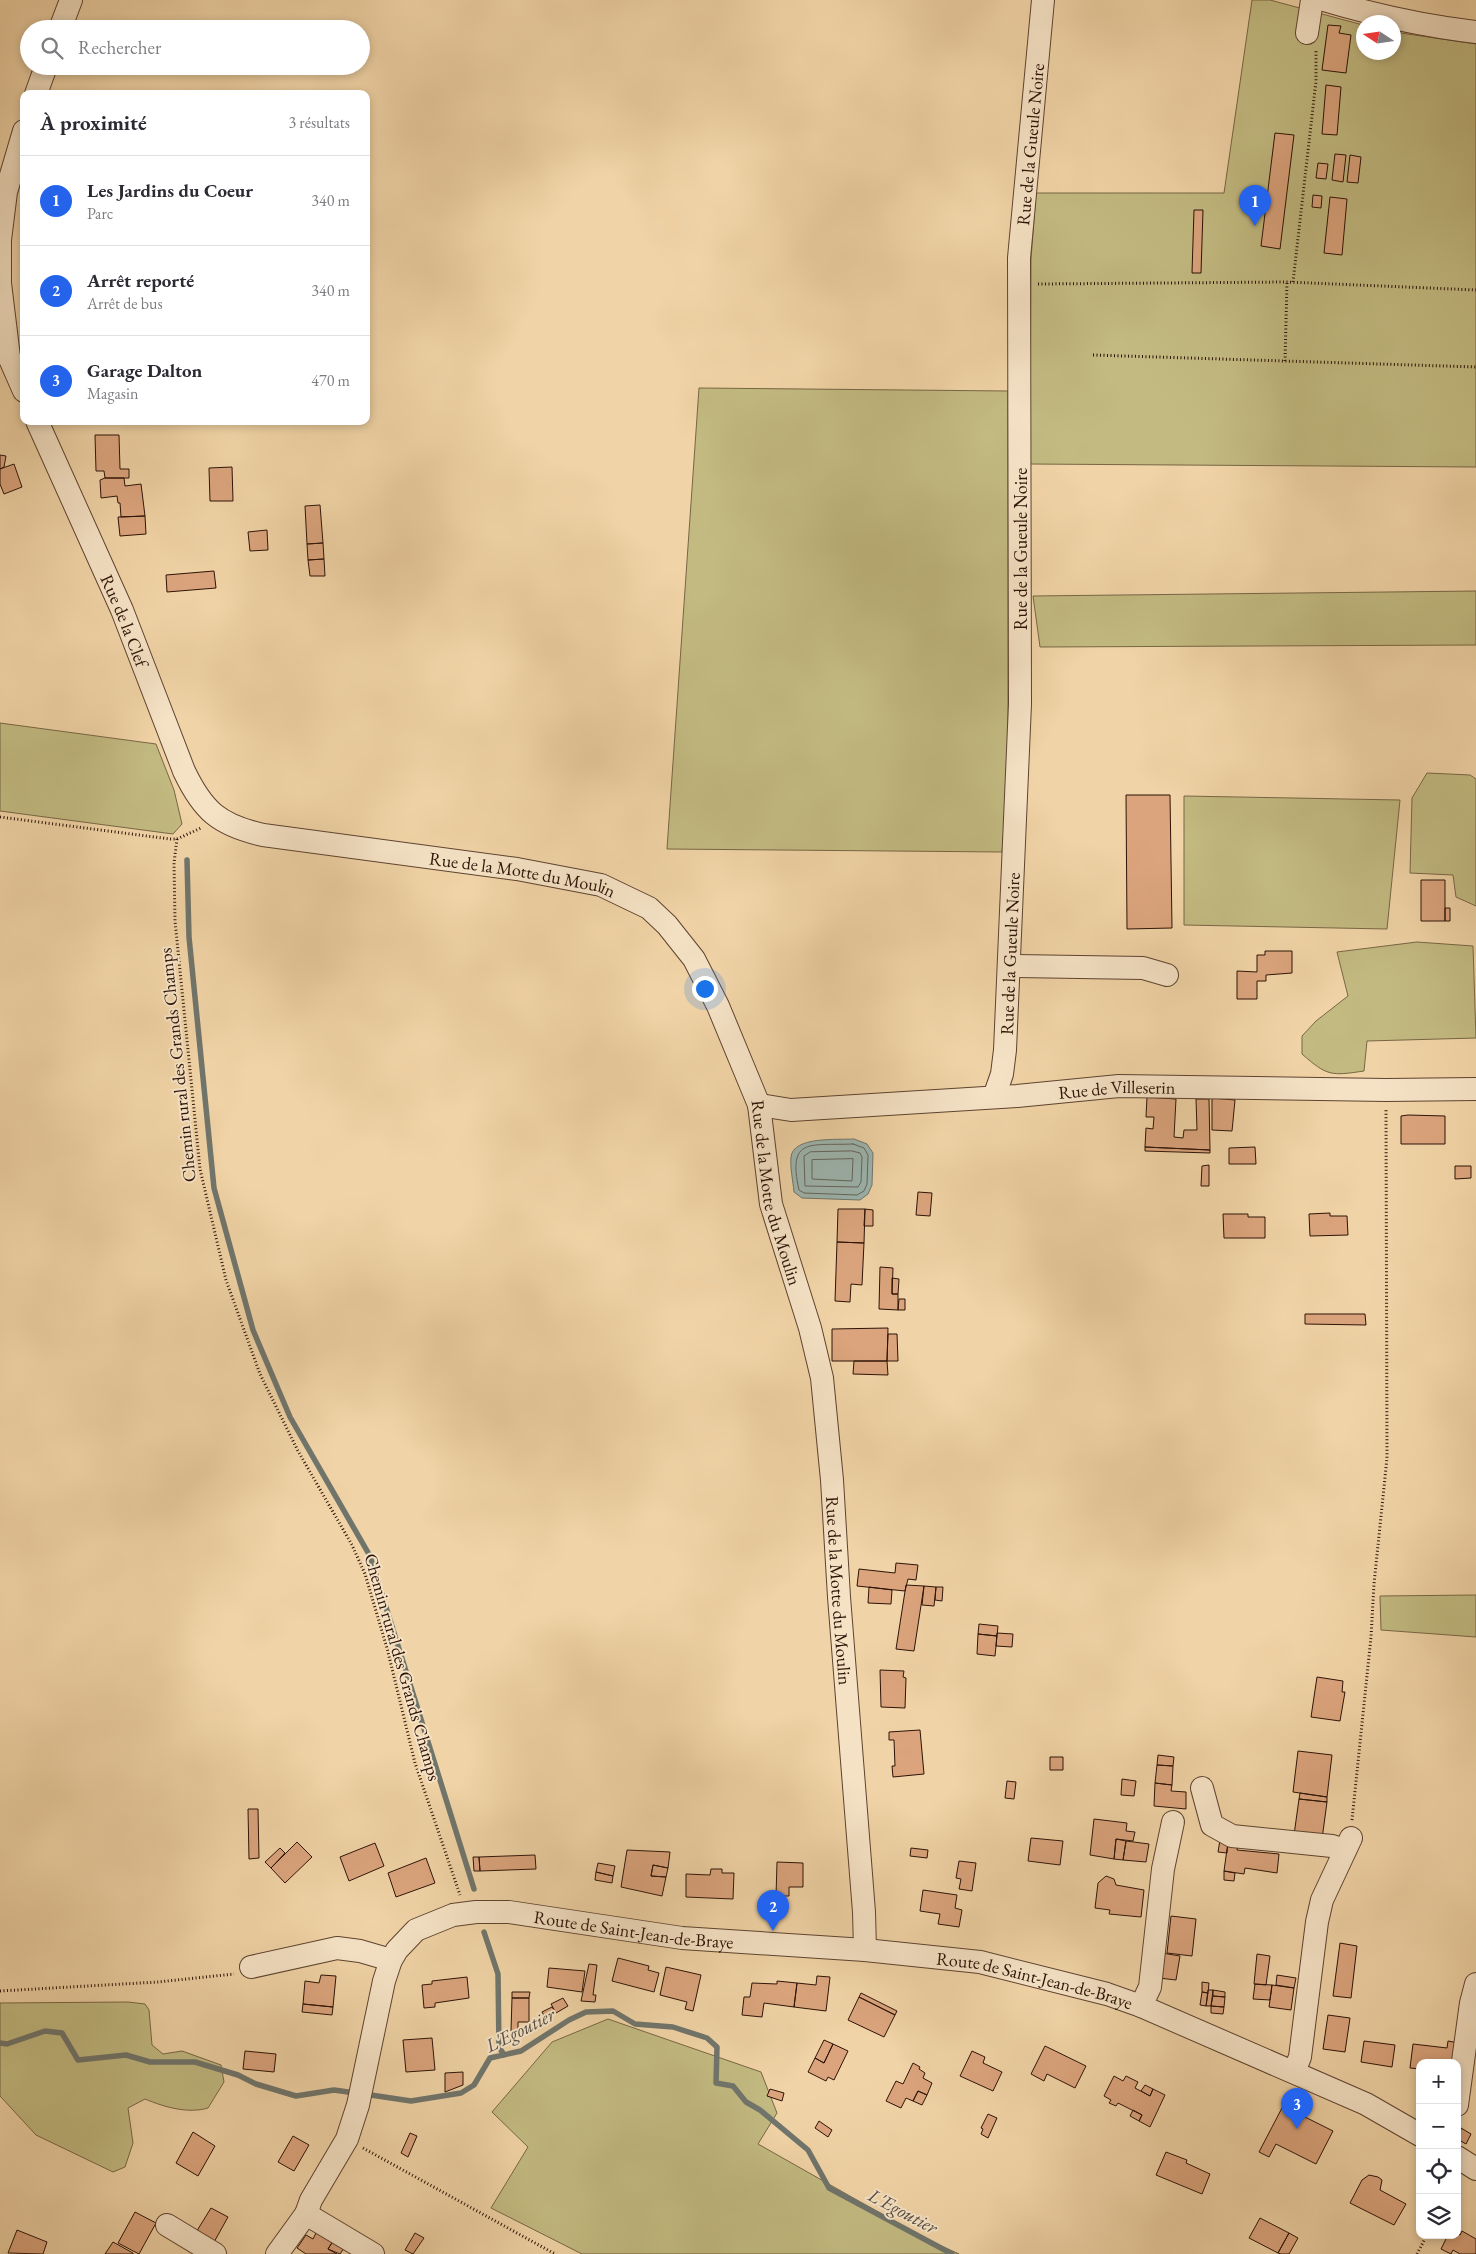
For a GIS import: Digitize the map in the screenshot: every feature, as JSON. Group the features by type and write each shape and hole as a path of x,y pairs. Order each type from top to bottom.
{"street":[{"path":"63,20 71,0"},
{"name":"Rue de la Gueule Noire","path":"994,1098 1002,1074 1009,966 1020,704 1019,258 1044,0"},
{"path":"1307,34 1312,0"},
{"path":"1324,0 1368,13 1440,28 1476,32"},
{"path":"37,90 43,75"},
{"path":"20,145 6,192 0,240 4,358 20,384"},
{"name":"Rue de la Clef","path":"39,425 122,610 184,771 195,795 214,816"},
{"name":"Rue de la Motte du Moulin","path":"214,816 236,828 263,835 517,869 601,885 629,896 655,913 694,959 718,1006 759,1105 771,1204 810,1328 822,1378 832,1480 839,1597 864,1912 864,1950"},
{"path":"1009,966 1143,968 1167,975"},
{"name":"Rue de Villeserin","path":"759,1105 791,1110 994,1098 1119,1086 1386,1090 1476,1089"},
{"path":"1202,1788 1212,1825 1232,1836 1332,1846 1348,1844"},
{"path":"1141,2006 1150,1987 1163,1869 1173,1822"},
{"path":"1294,2072 1300,2057 1318,1915 1322,1900 1348,1844"},
{"name":"Route de Saint-Jean-de-Braye","path":"277,2254 306,2214 311,2200 347,2140 358,2105 384,1981 391,1960 397,1950 416,1930 453,1915 476,1912 534,1915 682,1938 864,1950 980,1962 1107,1994 1141,2006 1366,2104 1416,2132"},
{"path":"251,1968 337,1948 360,1950 391,1960"},
{"path":"1457,2104 1470,2003 1476,1984"},
{"path":"306,2214 373,2254"},
{"path":"167,2225 215,2254"}],"path":[{"path":"1293,282 1316,81 1316,43 1307,34"},
{"path":"1286,361 1287,282"},
{"path":"1035,284 1293,282 1476,290"},
{"path":"1093,355 1476,367"},
{"path":"0,817 177,839 201,828 214,816"},
{"name":"Chemin rural des Grands Champs","path":"177,839 174,863 175,921 200,1170 226,1280 260,1374 298,1451 352,1545 365,1574 387,1648 415,1763 462,1900"},
{"path":"1348,1844 1372,1637 1374,1584 1387,1458 1386,1090"},
{"path":"0,1991 140,1984 230,1976 251,1968"},
{"path":"362,2148 555,2254"},
{"path":"1417,2254 1424,2239"}],"shaded area":[{"path":"1252,0 1270,0 1356,23 1356,60 1401,60 1401,33 1476,44 1476,467 1030,464 1031,259 1036,193 1224,193"},
{"path":"699,388 1008,391 1008,781 1002,852 667,849"},
{"path":"1476,591 1476,645 1040,647 1033,596"},
{"path":"0,723 156,744 174,790 182,824 173,834 0,811"},
{"path":"1427,773 1470,775 1476,779 1476,906 1456,897 1453,875 1410,873 1412,798"},
{"path":"1184,796 1400,800 1387,929 1184,925"},
{"path":"1417,942 1473,946 1476,1038 1367,1041 1364,1071 1344,1074 1330,1073 1318,1067 1302,1054 1302,1036 1316,1021 1348,996 1337,952"},
{"path":"1476,1595 1476,1637 1381,1630 1380,1596"},
{"path":"128,2002 145,2004 149,2010 152,2045 163,2054 182,2051 221,2065 224,2082 208,2108 200,2110 176,2109 145,2099 128,2108 133,2143 125,2167 113,2172 36,2135 0,2096 0,2003"},
{"path":"608,2019 761,2072 777,2113 758,2144 924,2238 959,2254 582,2254 491,2208 528,2147 492,2112 552,2042"}],"water":[{"path":"854,1139 867,1144 873,1153 872,1185 868,1194 860,1200 802,1198 794,1192 791,1157 799,1145 817,1140"}],"building":[{"path":"1328,25 1341,26 1339,33 1351,35 1346,73 1322,70"},
{"path":"1326,85 1341,87 1337,135 1322,134"},
{"path":"1275,133 1294,135 1280,249 1261,246"},
{"path":"1335,154 1346,155 1343,182 1332,180"},
{"path":"1350,155 1361,157 1358,183 1347,182"},
{"path":"1318,163 1328,164 1326,179 1316,178"},
{"path":"1313,195 1322,196 1321,208 1312,207"},
{"path":"1330,197 1347,199 1342,255 1324,253"},
{"path":"1194,210 1203,210 1201,273 1192,273"},
{"path":"95,435 119,435 120,469 129,469 129,478 105,478 104,471 96,471"},
{"path":"0,455 6,456 4,467 0,469"},
{"path":"14,464 22,487 4,494 0,484 0,469"},
{"path":"232,467 233,501 210,501 209,468"},
{"path":"105,478 124,478 125,486 141,484 145,516 121,517 120,503 118,503 117,496 101,498 100,480"},
{"path":"320,505 323,543 307,544 305,506"},
{"path":"145,516 146,534 120,536 118,517"},
{"path":"267,530 268,550 250,551 248,532"},
{"path":"323,543 324,559 308,560 307,544"},
{"path":"324,559 325,576 310,576 308,560"},
{"path":"214,571 216,588 167,592 166,575"},
{"path":"1126,795 1170,795 1172,928 1127,929"},
{"path":"1421,880 1445,880 1445,921 1421,921"},
{"path":"1445,908 1450,908 1450,921 1445,921"},
{"path":"1265,951 1292,951 1292,973 1266,975 1266,981 1257,981 1257,999 1237,999 1237,971 1257,972 1257,955 1265,955"},
{"path":"1147,1097 1176,1099 1174,1137 1183,1138 1184,1130 1197,1130 1196,1099 1209,1099 1210,1150 1145,1147 1146,1128 1153,1129 1154,1117 1146,1117"},
{"path":"1212,1098 1235,1100 1232,1131 1212,1130"},
{"path":"1401,1116 1445,1116 1445,1144 1401,1144"},
{"path":"1145,1147 1210,1150 1210,1153 1145,1151"},
{"path":"1255,1147 1256,1164 1229,1164 1229,1148"},
{"path":"1209,1165 1209,1186 1201,1186 1202,1166"},
{"path":"1455,1166 1471,1166 1471,1178 1455,1179"},
{"path":"918,1192 932,1193 930,1216 916,1215"},
{"path":"838,1209 865,1209 864,1243 837,1242"},
{"path":"865,1209 873,1210 873,1226 864,1226"},
{"path":"1330,1213 1330,1216 1347,1216 1348,1235 1310,1236 1309,1214"},
{"path":"1223,1214 1248,1214 1248,1217 1265,1217 1265,1238 1224,1238"},
{"path":"837,1242 864,1243 862,1285 851,1284 850,1302 835,1301"},
{"path":"880,1267 893,1268 892,1294 898,1294 898,1310 879,1309"},
{"path":"892,1278 899,1279 898,1294 892,1294"},
{"path":"899,1299 905,1299 905,1310 898,1310"},
{"path":"1305,1314 1365,1314 1366,1325 1305,1324"},
{"path":"888,1328 887,1361 832,1361 832,1329"},
{"path":"888,1334 897,1334 898,1361 887,1361"},
{"path":"854,1361 887,1361 888,1375 853,1374"},
{"path":"896,1563 918,1565 916,1580 908,1579 905,1591 857,1586 859,1569 895,1573"},
{"path":"906,1585 924,1586 914,1651 896,1649"},
{"path":"924,1586 936,1587 934,1606 922,1605"},
{"path":"869,1587 892,1590 891,1604 868,1603"},
{"path":"936,1587 943,1587 942,1601 935,1600"},
{"path":"979,1624 998,1626 997,1636 978,1634"},
{"path":"997,1633 1013,1634 1012,1647 996,1646"},
{"path":"978,1634 997,1636 995,1656 977,1654"},
{"path":"880,1670 904,1671 903,1677 906,1678 905,1708 881,1707"},
{"path":"1317,1677 1343,1681 1342,1692 1345,1692 1340,1721 1311,1717"},
{"path":"920,1730 924,1774 893,1777 892,1766 895,1766 894,1740 889,1740 889,1732"},
{"path":"1298,1751 1332,1755 1327,1797 1293,1792"},
{"path":"1158,1755 1174,1757 1173,1766 1157,1765"},
{"path":"1050,1757 1063,1757 1063,1770 1050,1770"},
{"path":"1157,1765 1173,1766 1172,1785 1155,1783"},
{"path":"1122,1779 1136,1781 1134,1796 1121,1795"},
{"path":"1007,1781 1016,1782 1014,1799 1005,1798"},
{"path":"1155,1783 1172,1785 1171,1791 1186,1792 1186,1809 1154,1806"},
{"path":"1300,1793 1327,1797 1327,1802 1299,1799"},
{"path":"1299,1799 1327,1802 1322,1839 1294,1835"},
{"path":"248,1809 258,1809 259,1858 249,1859"},
{"path":"1094,1819 1127,1823 1126,1831 1135,1832 1133,1841 1116,1839 1114,1859 1090,1855"},
{"path":"1031,1838 1063,1841 1060,1865 1028,1861"},
{"path":"1116,1839 1126,1841 1123,1860 1114,1859"},
{"path":"1220,1840 1228,1841 1227,1853 1218,1852"},
{"path":"1126,1841 1149,1844 1146,1862 1123,1860"},
{"path":"297,1842 312,1857 285,1883 271,1868"},
{"path":"1228,1842 1238,1844 1237,1850 1279,1854 1277,1873 1245,1868 1244,1874 1224,1871"},
{"path":"375,1843 384,1866 349,1881 340,1857"},
{"path":"280,1848 285,1853 271,1868 265,1862"},
{"path":"911,1848 928,1850 927,1858 910,1856"},
{"path":"627,1850 670,1852 668,1868 653,1865 651,1876 666,1877 662,1896 621,1887"},
{"path":"535,1855 536,1869 480,1871 479,1857"},
{"path":"473,1857 479,1857 480,1871 474,1871"},
{"path":"426,1858 435,1883 396,1897 388,1873"},
{"path":"959,1861 976,1863 972,1891 959,1889 961,1879 956,1878"},
{"path":"777,1862 803,1863 803,1887 789,1887 789,1896 776,1896"},
{"path":"598,1863 615,1866 613,1876 596,1872"},
{"path":"653,1865 668,1868 666,1877 651,1876"},
{"path":"711,1869 722,1869 722,1873 734,1873 733,1899 686,1897 686,1874 710,1875"},
{"path":"1224,1871 1235,1873 1234,1881 1224,1880"},
{"path":"596,1872 613,1876 612,1883 595,1880"},
{"path":"1106,1876 1114,1879 1116,1885 1144,1890 1141,1917 1109,1914 1110,1910 1095,1908 1098,1883"},
{"path":"923,1890 957,1895 955,1908 962,1910 959,1927 938,1924 940,1914 920,1911"},
{"path":"1171,1916 1196,1919 1192,1956 1167,1953"},
{"path":"1340,1943 1357,1946 1351,1998 1333,1996"},
{"path":"1162,1953 1180,1956 1176,1980 1159,1978"},
{"path":"1257,1954 1270,1956 1266,1985 1254,1984"},
{"path":"618,1958 649,1966 648,1970 659,1973 654,1992 612,1981"},
{"path":"589,1964 597,1965 593,1995 596,1995 595,2002 581,2001"},
{"path":"666,1967 701,1975 693,2011 685,2009 687,2002 660,1995"},
{"path":"549,1968 585,1971 582,1992 547,1987"},
{"path":"321,1975 336,1976 333,2007 303,2004 305,1981 319,1983"},
{"path":"1277,1975 1296,1978 1294,1988 1276,1985"},
{"path":"817,1976 830,1977 826,2011 794,2007 797,1983 816,1985"},
{"path":"467,1977 469,1998 435,2003 435,2007 424,2008 422,1985 432,1984 432,1981"},
{"path":"777,1981 797,1983 794,2007 764,2003 762,2017 742,2015 744,1997 750,1997 752,1983 777,1984"},
{"path":"1202,1982 1209,1983 1208,1993 1202,1992"},
{"path":"1255,1984 1272,1985 1270,2000 1253,1999"},
{"path":"1272,1985 1294,1988 1291,2010 1269,2007"},
{"path":"1208,1990 1213,1990 1211,2006 1206,2006"},
{"path":"1213,1990 1225,1992 1225,1997 1213,1996"},
{"path":"512,1992 530,1992 529,1998 512,1998"},
{"path":"1202,1992 1208,1993 1206,2006 1200,2005"},
{"path":"861,1993 897,2011 895,2015 859,1997"},
{"path":"1213,1996 1225,1997 1224,2007 1211,2006"},
{"path":"859,1997 895,2015 884,2037 848,2020"},
{"path":"512,1998 529,1998 529,2022 518,2022 518,2031 511,2031"},
{"path":"563,1998 568,2006 556,2013 551,2004"},
{"path":"303,2004 333,2007 332,2015 302,2012"},
{"path":"1211,2006 1224,2007 1223,2014 1211,2013"},
{"path":"552,2007 556,2013 546,2019 542,2012"},
{"path":"1328,2015 1350,2018 1345,2052 1323,2049"},
{"path":"432,2038 435,2070 406,2072 403,2040"},
{"path":"824,2040 833,2044 824,2063 815,2058"},
{"path":"1364,2041 1395,2045 1392,2067 1361,2062"},
{"path":"1448,2041 1459,2043 1457,2059 1416,2059 1416,2069 1410,2068 1413,2044 1447,2048"},
{"path":"833,2044 848,2051 834,2080 828,2077 826,2081 808,2072 815,2058 824,2063"},
{"path":"1045,2046 1086,2066 1075,2088 1047,2074 1044,2081 1031,2074"},
{"path":"245,2051 276,2054 274,2072 243,2069"},
{"path":"972,2051 985,2057 983,2063 1002,2072 993,2091 960,2076"},
{"path":"913,2063 925,2073 923,2078 932,2083 927,2095 918,2091 913,2101 906,2098 901,2108 886,2101 896,2081 903,2084"},
{"path":"463,2072 463,2085 445,2092 445,2073"},
{"path":"1114,2076 1123,2081 1126,2076 1138,2082 1135,2088 1150,2096 1153,2089 1165,2095 1150,2127 1139,2121 1142,2115 1118,2103 1116,2106 1109,2103 1111,2100 1104,2096"},
{"path":"1145,2085 1153,2089 1150,2096 1141,2091"},
{"path":"770,2089 784,2093 782,2101 767,2096"},
{"path":"918,2091 927,2095 922,2105 913,2101"},
{"path":"1283,2106 1333,2131 1316,2164 1276,2144 1269,2157 1259,2152"},
{"path":"1133,2110 1142,2115 1139,2121 1130,2116"},
{"path":"988,2114 997,2118 988,2138 981,2134 983,2129 981,2128"},
{"path":"819,2121 832,2130 828,2137 815,2128"},
{"path":"1461,2128 1471,2134 1466,2144 1461,2141"},
{"path":"193,2132 215,2146 198,2176 176,2163"},
{"path":"410,2133 417,2136 408,2157 401,2153"},
{"path":"293,2136 309,2145 294,2171 278,2162"},
{"path":"1166,2152 1187,2160 1186,2163 1210,2174 1202,2194 1156,2175"},
{"path":"1369,2175 1382,2180 1380,2190 1406,2204 1394,2225 1350,2203 1362,2180"},
{"path":"211,2208 228,2217 213,2244 195,2234"},
{"path":"135,2212 156,2223 139,2254 118,2243"},
{"path":"1260,2218 1289,2233 1278,2253 1249,2238"},
{"path":"17,2230 47,2242 43,2254 8,2253"},
{"path":"317,2231 333,2241 328,2249 337,2254 306,2254 297,2248 306,2235 313,2239"},
{"path":"1462,2231 1476,2239 1476,2254 1460,2254 1453,2250 1451,2254 1441,2249 1446,2239 1461,2239"},
{"path":"415,2233 424,2238 413,2254 405,2250"},
{"path":"1289,2233 1298,2238 1289,2254 1278,2253"},
{"path":"333,2241 344,2248 340,2254 328,2249"},
{"path":"113,2242 133,2253 133,2254 105,2254"}],"waterway":[{"path":"187,860 189,937 214,1188 253,1330 290,1417 370,1556 474,1889"},
{"path":"484,1932 498,1974 499,2047 504,2055"},
{"name":"L'Egoutier","path":"364,2094 411,2101 461,2093 474,2085 490,2058 521,2051 569,2020 586,2012 613,2011 635,2024 673,2027 707,2038 717,2047 716,2083 733,2086 746,2102 760,2110 808,2150 829,2188 952,2254"},
{"name":"L'Egoutier","path":"0,2043 7,2044 45,2031 62,2033 78,2060 126,2055 150,2062 195,2062 296,2096 334,2090 355,2093"}],"place":[{"name":"Les Jardins du Coeur","path":"1255,226"},
{"name":"Arrêt reporté","path":"773,1931"},
{"name":"Garage Dalton","path":"1297,2129"}]}
